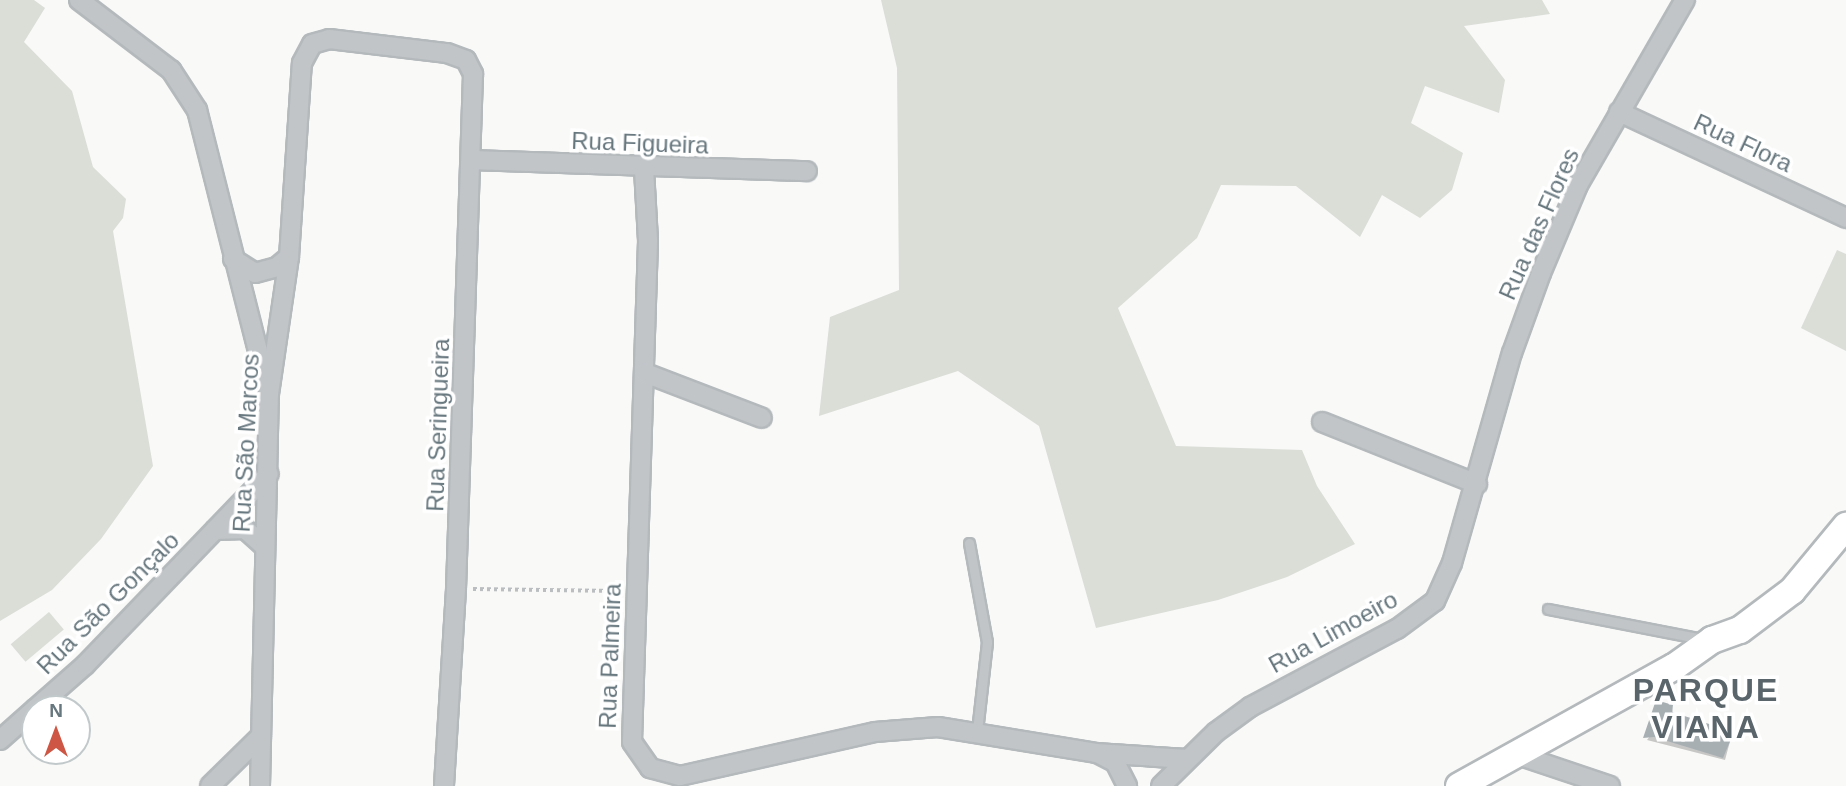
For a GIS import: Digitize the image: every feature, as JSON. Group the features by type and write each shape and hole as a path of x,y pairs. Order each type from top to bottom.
{"main road":[{"path":"1459,786 1518,755 1712,640 1740,630 1791,591 1846,526"}],"street":[{"path":"79,0 171,70 186,88 211,150 233,259 269,394"},
{"name":"Rua das Flores","path":"1477,484 1512,353 1541,273 1578,185 1685,0"},
{"name":"Rua São Marcos","path":"260,786 265,547 270,474 269,394 289,257 302,63 312,44 329,39 447,53 470,66"},
{"name":"Rua Seringueira","path":"444,786 456,589 472,160 470,66"},
{"name":"Rua Flora","path":"1619,112 1846,219"},
{"name":"Rua Figueira","path":"472,160 644,169 807,171"},
{"name":"Rua Palmeira","path":"644,169 648,241 632,742 650,768 680,776 875,732 938,727 977,731 1096,752 1187,758"},
{"path":"233,259 255,273 277,267 289,257"},
{"path":"645,373 762,418"},
{"path":"1322,422 1477,484"},
{"name":"Rua São Gonçalo","path":"51,695 85,665 270,474"},
{"name":"Rua Limoeiro","path":"1161,786 1187,758 1250,707 1397,629 1435,601 1477,484"},
{"name":"Rua São Gonçalo","path":"215,530 245,529 265,547"},
{"name":"Rua São Gonçalo","path":"0,740 21,721"},
{"path":"211,786 261,736"},
{"path":"1096,752 1115,762 1128,786"},
{"path":"1518,755 1610,786"}],"lane":[{"path":"969,543 987,642 977,731"},
{"path":"1548,609 1712,640"}],"path":[{"path":"456,589 635,591"}],"shaded area":[{"path":"0,0 34,0 45,8 24,42 72,91 93,167 126,199 123,218 113,231 153,466 101,539 52,590 0,621"},
{"path":"881,0 1542,0 1550,14 1464,26 1505,80 1499,113 1425,86 1411,123 1463,153 1452,190 1420,218 1382,195 1360,237 1296,186 1221,185 1197,238 1118,308 1176,446 1302,450 1317,486 1355,544 1287,577 1218,600 1096,628 1039,426 958,371 819,416 830,317 899,290 897,68"},
{"path":"1837,250 1846,254 1846,351 1801,328"},
{"path":"49,612 64,630 25,662 11,644"}],"building":[{"path":"1656,700 1673,705 1672,712 1734,732 1723,758 1654,737 1643,738"}],"district":[{"name":"PARQUE VIANA","path":"1706,710"}]}
